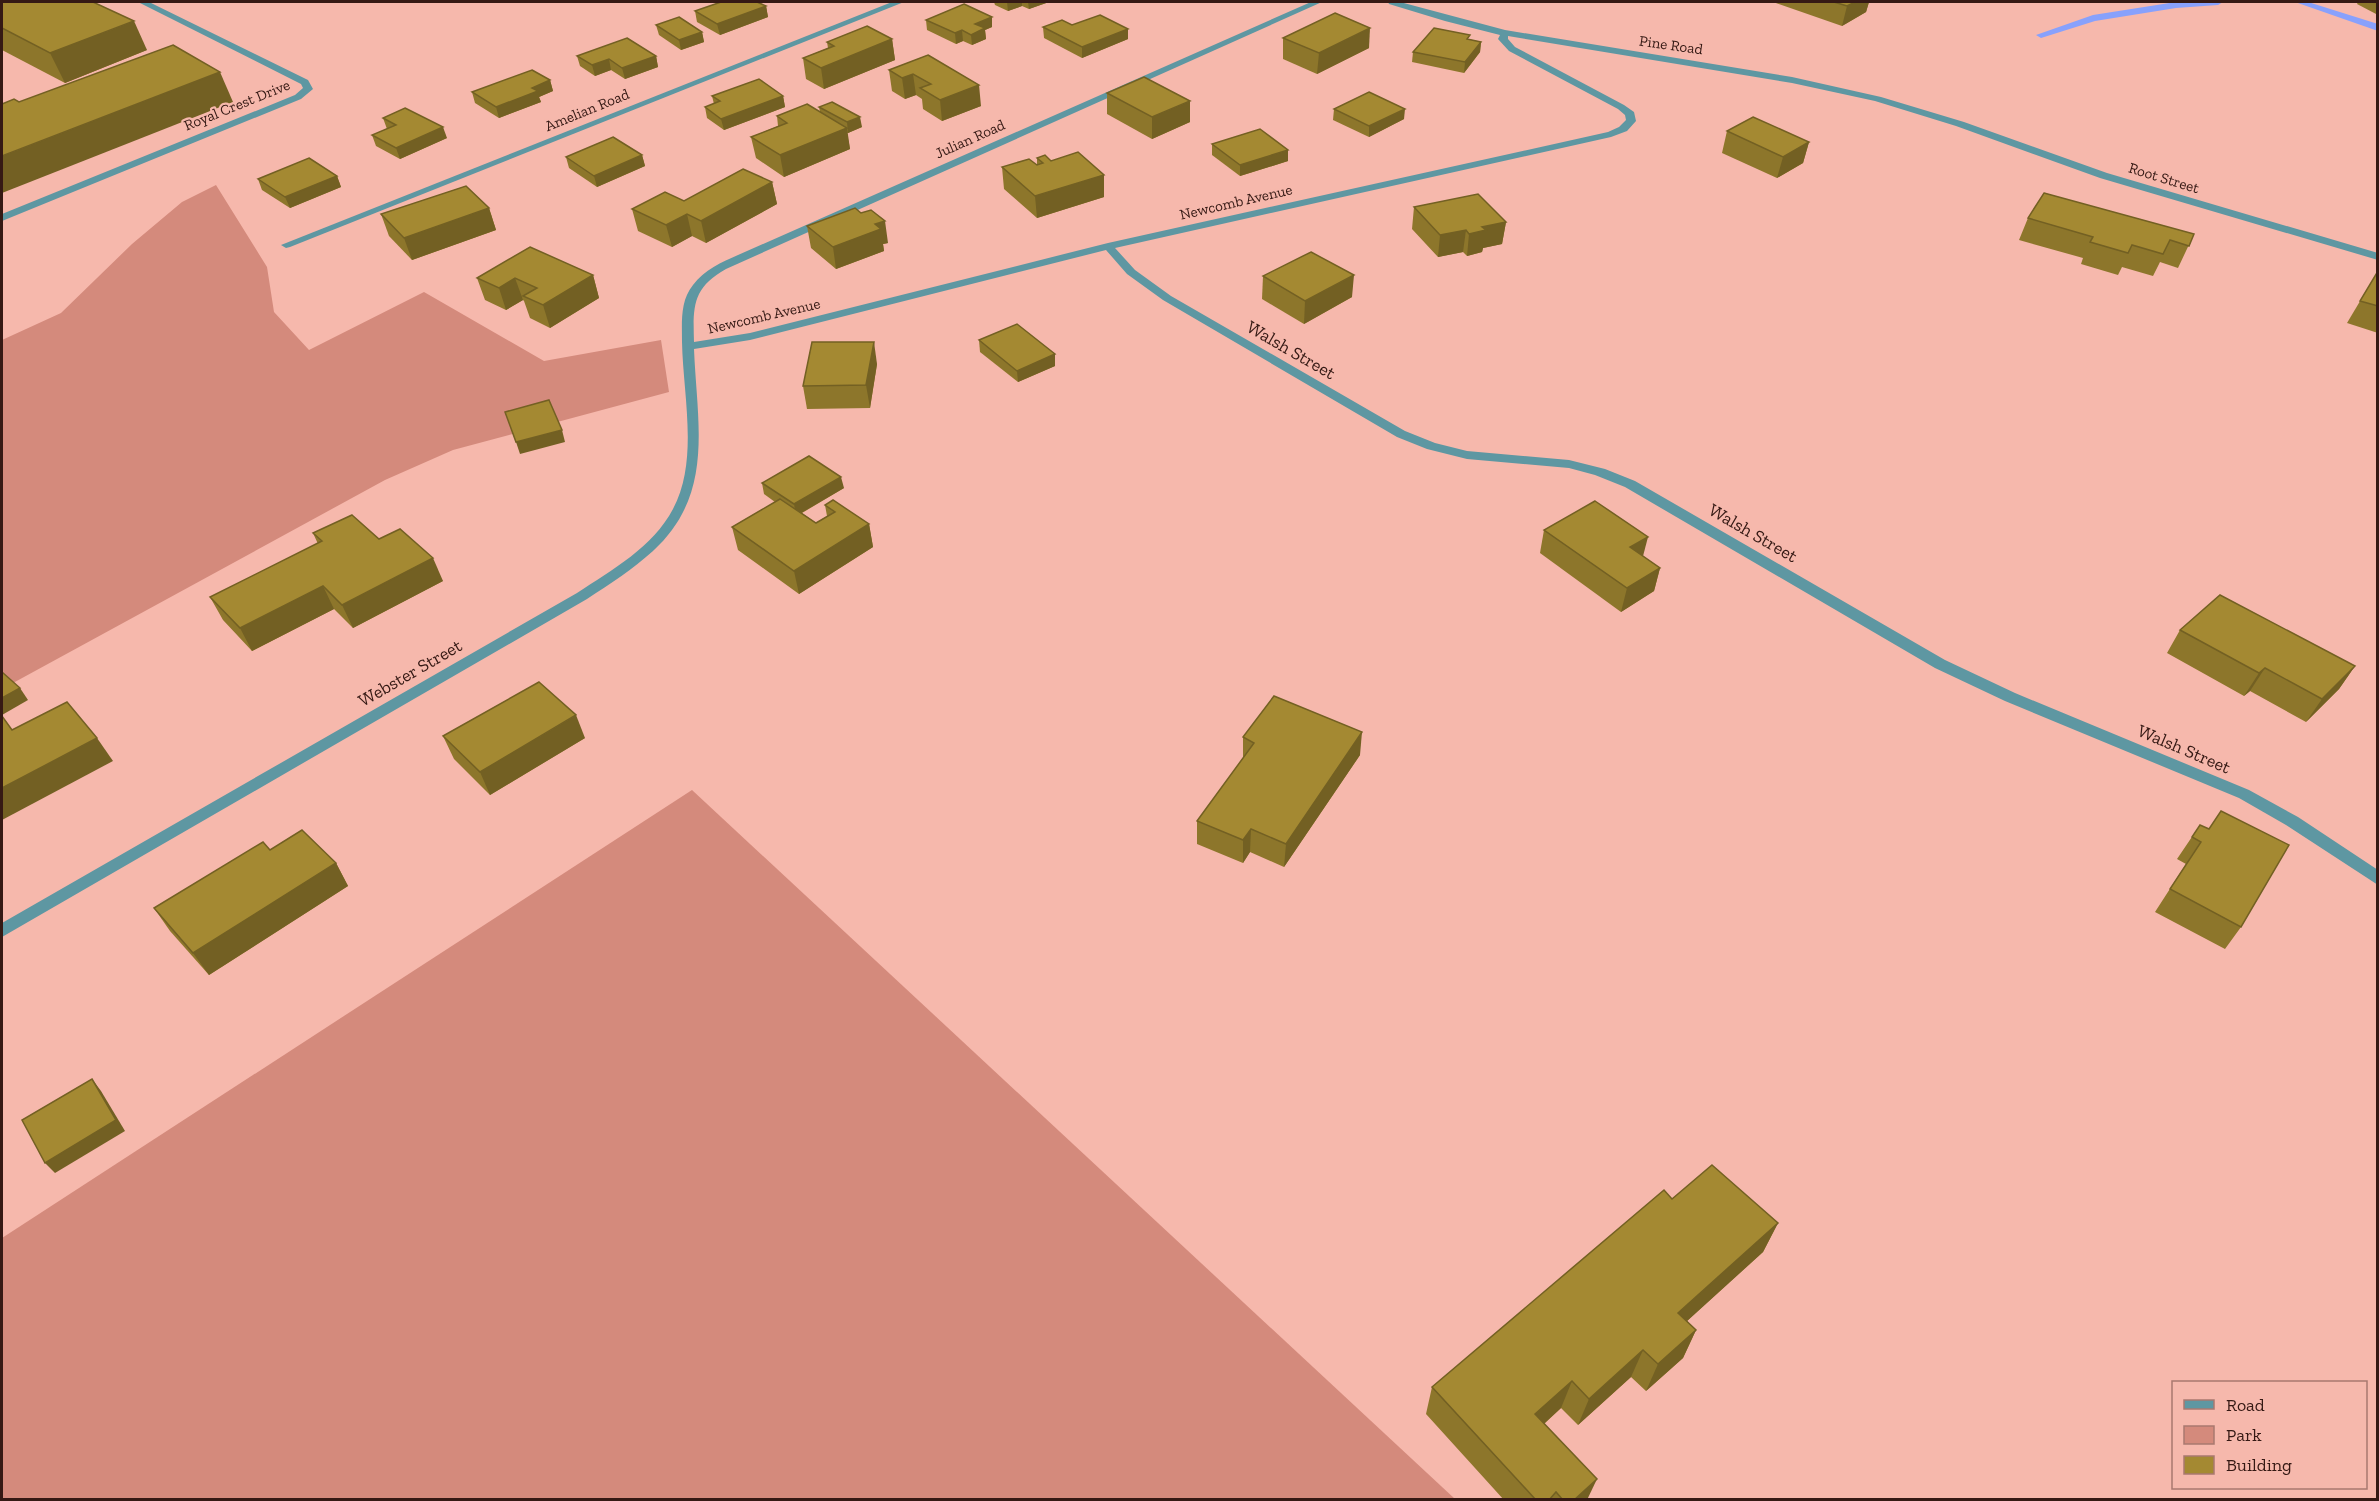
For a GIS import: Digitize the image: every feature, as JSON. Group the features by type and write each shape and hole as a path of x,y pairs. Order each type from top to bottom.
{"street":[{"name":"Royal Crest Drive","path":"2,218 298,97 308,89 305,82 143,2"},
{"name":"Amelian Road","path":"286,245 899,2"},
{"name":"Julian Road","path":"688,347 689,301 694,289 723,267 1071,109 1317,2"},
{"name":"Pine Road","path":"1392,2 1505,33 1555,43 1803,81 1946,117"},
{"name":"Newcomb Avenue","path":"688,347 750,336 1108,246 1611,134 1623,129 1631,121 1630,114 1621,106 1512,49 1503,39 1505,33"},
{"name":"Root Street","path":"1946,117 2110,177 2378,257"},
{"name":"Walsh Street","path":"1108,246 1131,272 1167,298 1401,434 1431,446 1467,455 1569,464 1600,472 1630,484 1940,664 1974,681 2244,794 2292,820 2378,879"},
{"name":"Webster Street","path":"2,931 582,596 643,553 664,531 680,508 691,470 693,453 688,347"}],"green space":[{"path":"216,185 267,267 274,312 309,350 424,292 544,361 661,340 669,392 453,450 385,480 2,689 2,340 61,313 132,244 182,202"},
{"path":"692,790 1455,1499 2,1499 2,1238"}],"building":[{"path":"2,2 93,2 134,21 50,53 2,28"},
{"path":"721,2 757,2 766,6 717,24 695,11"},
{"path":"1834,2 1855,2 1847,6"},
{"path":"964,4 992,17 975,24 985,28 971,35 962,30 955,33 926,20"},
{"path":"1335,13 1370,28 1319,53 1283,38"},
{"path":"1100,15 1128,29 1082,47 1043,27 1062,20 1072,25"},
{"path":"679,17 702,32 679,40 656,25"},
{"path":"867,26 892,39 821,68 803,58 834,46 827,42"},
{"path":"1434,28 1470,35 1467,39 1481,42 1465,62 1413,52"},
{"path":"627,38 656,56 622,68 609,59 592,65 577,56"},
{"path":"173,45 220,72 2,156 2,104 14,99 19,102"},
{"path":"928,55 979,85 940,100 920,88 931,84 913,74 902,78 889,70"},
{"path":"532,70 550,80 532,88 538,91 496,107 472,92"},
{"path":"1144,77 1190,101 1152,117 1107,93"},
{"path":"759,79 783,96 721,119 705,107 720,101 712,96"},
{"path":"1369,92 1405,109 1369,126 1334,109"},
{"path":"832,102 860,117 847,122 819,107"},
{"path":"807,104 847,128 780,155 751,137 787,123 777,116"},
{"path":"405,108 443,127 396,148 372,135 396,125 383,118"},
{"path":"1753,117 1809,142 1783,157 1727,131"},
{"path":"1260,129 1288,150 1240,165 1212,144"},
{"path":"613,137 642,155 594,176 566,157"},
{"path":"1078,152 1104,175 1035,196 1002,167 1029,159 1037,165 1043,163 1037,158 1045,155 1051,161"},
{"path":"309,158 337,176 285,197 258,179"},
{"path":"743,169 772,182 701,221 687,214 666,225 632,209 665,192 684,201"},
{"path":"466,186 489,208 404,238 381,214"},
{"path":"2044,193 2194,234 2189,246 2170,240 2163,254 2132,245 2128,253 2090,242 2093,237 2028,218"},
{"path":"1478,194 1506,222 1482,227 1486,230 1469,234 1466,230 1440,235 1414,207"},
{"path":"855,208 861,213 871,210 885,221 875,224 881,229 833,247 807,226"},
{"path":"530,247 593,275 543,305 523,296 537,288 515,278 499,288 477,278"},
{"path":"1311,252 1354,275 1305,301 1263,276"},
{"path":"2378,271 2378,306 2360,301"},
{"path":"1017,324 1055,354 1017,371 979,340"},
{"path":"812,342 874,342 866,385 803,386"},
{"path":"549,400 562,430 516,442 505,412"},
{"path":"809,456 841,477 794,504 762,483"},
{"path":"780,499 816,523 835,512 825,505 833,500 869,524 794,571 732,527"},
{"path":"1595,501 1648,537 1630,547 1660,568 1627,588 1544,530"},
{"path":"352,515 379,539 400,529 433,558 342,605 323,586 240,628 210,597 322,541 313,533"},
{"path":"2220,595 2355,666 2322,699 2265,668 2259,673 2180,630"},
{"path":"2,672 20,688 2,698"},
{"path":"539,682 576,715 480,772 443,736"},
{"path":"1274,696 1362,732 1286,844 1251,829 1243,840 1197,821 1254,743 1243,737"},
{"path":"67,702 97,738 2,788 2,716 12,730"},
{"path":"2221,811 2289,845 2241,927 2170,889 2201,842 2192,837 2200,825 2209,829"},
{"path":"302,830 336,863 193,953 154,908 263,842 270,850"},
{"path":"92,1079 116,1120 45,1163 22,1120"},
{"path":"1712,1165 1778,1223 1678,1313 1696,1330 1658,1364 1643,1350 1589,1399 1572,1381 1535,1414 1597,1479 1574,1500 1563,1500 1556,1492 1549,1500 1536,1500 1432,1387 1664,1190 1672,1199"}],"waterway":[{"path":"2041,35 2093,18 2176,5 2218,2"},
{"path":"2300,2 2378,28"}]}
